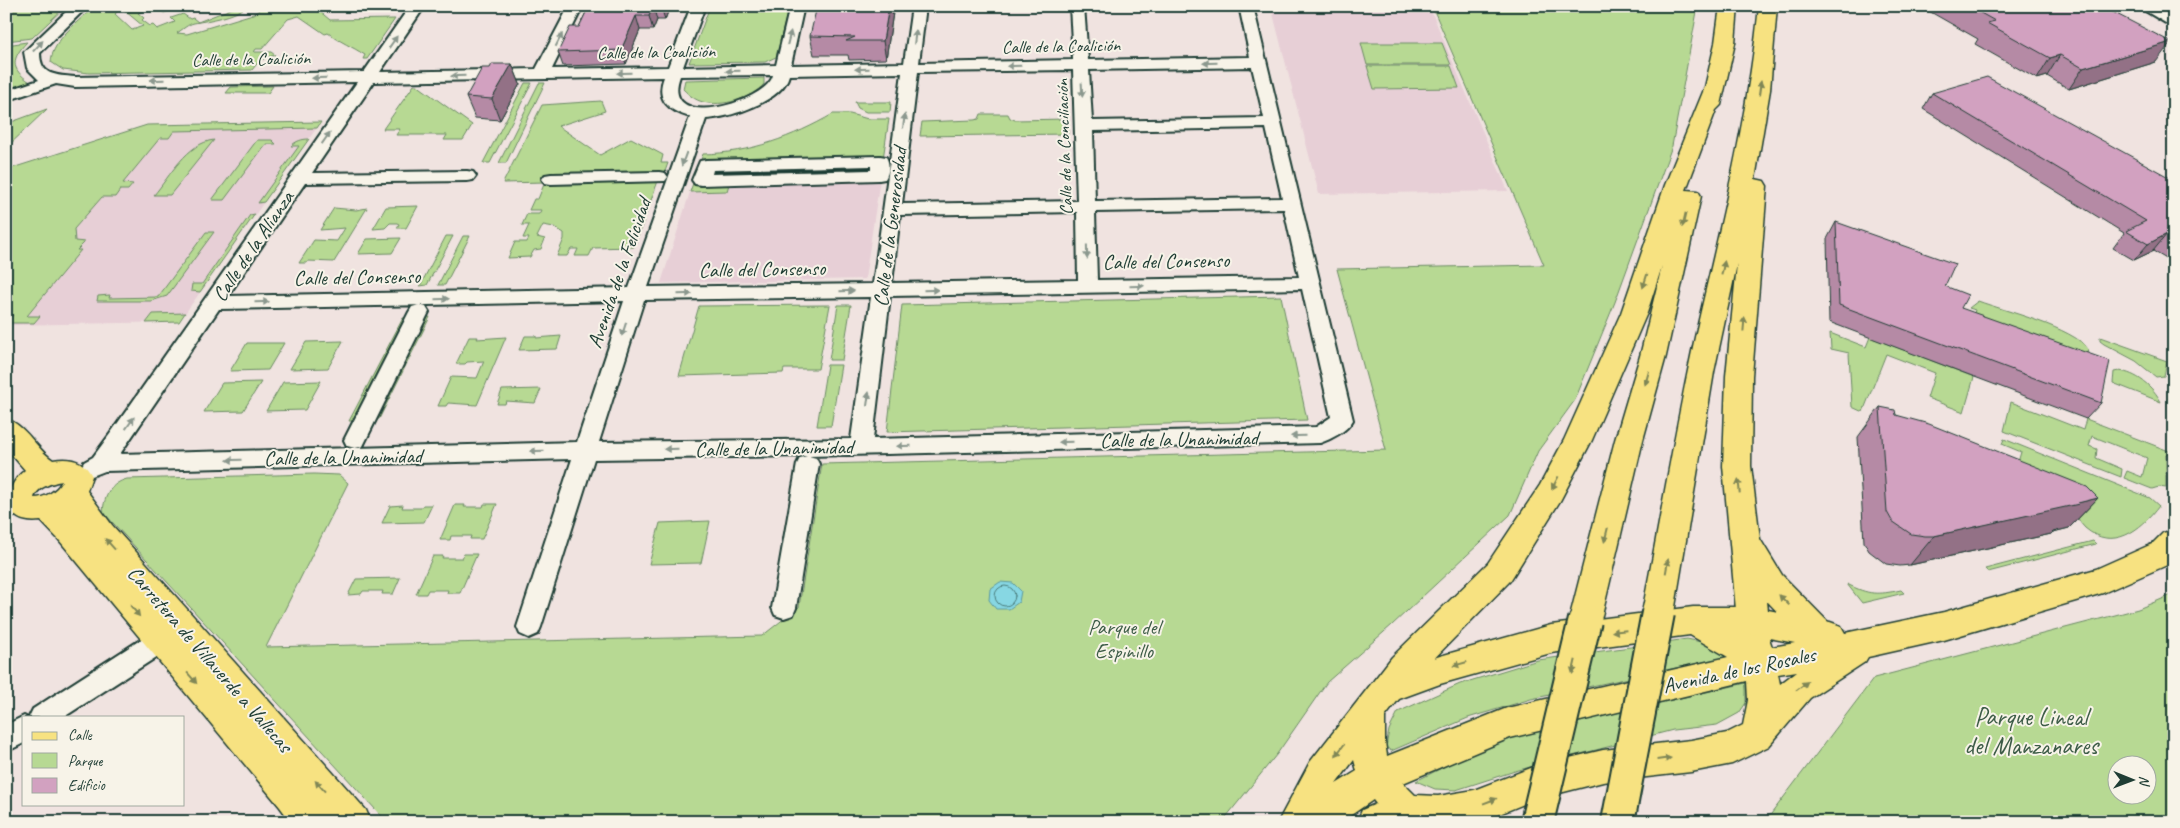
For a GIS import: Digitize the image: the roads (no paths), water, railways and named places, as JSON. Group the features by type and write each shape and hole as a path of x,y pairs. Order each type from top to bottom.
{"main road":[{"path":"1724,6 1727,29"},
{"path":"1538,822 1629,440 1653,356 1715,87 1730,6"},
{"path":"1618,822 1708,340 1755,125 1766,52 1768,6"},
{"path":"1766,52 1781,6"},
{"path":"1296,822 1322,774 1378,700 1404,667 1499,572 1550,493 1578,440 1634,313 1676,185 1715,87"},
{"path":"1755,125 1758,164 1739,376 1737,466 1758,664 1765,689 1765,707 1757,735"},
{"name":"Carretera de Villaverde a Vallecas","path":"6,429 34,462 50,489 70,532 160,641 293,795 311,821"},
{"name":"Carretera de Villaverde a Vallecas","path":"6,457 50,489 89,521 353,822"},
{"path":"1743,526 1757,563 1779,597 1819,634"},
{"name":"Avenida de los Rosales","path":"1314,822 1332,806 1378,777 1507,723 1758,664 1944,626 2103,580 2163,553 2174,542"},
{"path":"1693,621 1742,648 1758,664"},
{"path":"1693,621 1753,621 1868,643 1798,688 1757,735 1732,748 1691,756 1594,768 1536,783 1474,807 1398,818 1368,756 1366,735 1378,700 1440,670 1551,639 1693,621"}],"street":[{"name":"Calle de la Coalición","path":"81,6 32,52 31,60 34,69 54,80 75,82 1259,62"},
{"name":"Calle de la Alianza","path":"50,489 214,303 418,6"},
{"path":"542,74 576,6"},
{"path":"698,6 668,87 673,101 685,110 700,113 721,112 751,104 776,86 780,80 797,6"},
{"name":"Calle de la Generosidad","path":"861,447 919,6"},
{"name":"Calle de la Conciliación","path":"1078,6 1084,126 1088,286"},
{"name":"Calle de la Unanimidad","path":"50,489 585,450 861,447 1320,435 1342,420 1246,6"},
{"path":"2144,6 2174,24"},
{"name":"Calle de la Coalición","path":"6,96 54,80"},
{"name":"Avenida de la Felicidad","path":"585,450 636,294 700,113"},
{"path":"1084,126 1273,123"},
{"path":"701,170 701,180 879,175 881,167"},
{"path":"554,173 661,171"},
{"path":"299,178 467,176"},
{"path":"892,210 1292,203"},
{"name":"Calle del Consenso","path":"214,303 1310,283"},
{"path":"355,440 419,312"},
{"path":"529,627 585,450"},
{"path":"784,608 808,464"},
{"path":"44,716 160,641"},
{"path":"6,740 22,729"}],"water":[{"path":"1000,582 1013,583 1021,591 1019,602 1009,609 996,609 989,600 990,589"}],"park label":[{"name":"Parque del Espinillo","path":"1124,639"},
{"name":"Parque Lineal del Manzanares","path":"2031,732"}]}
